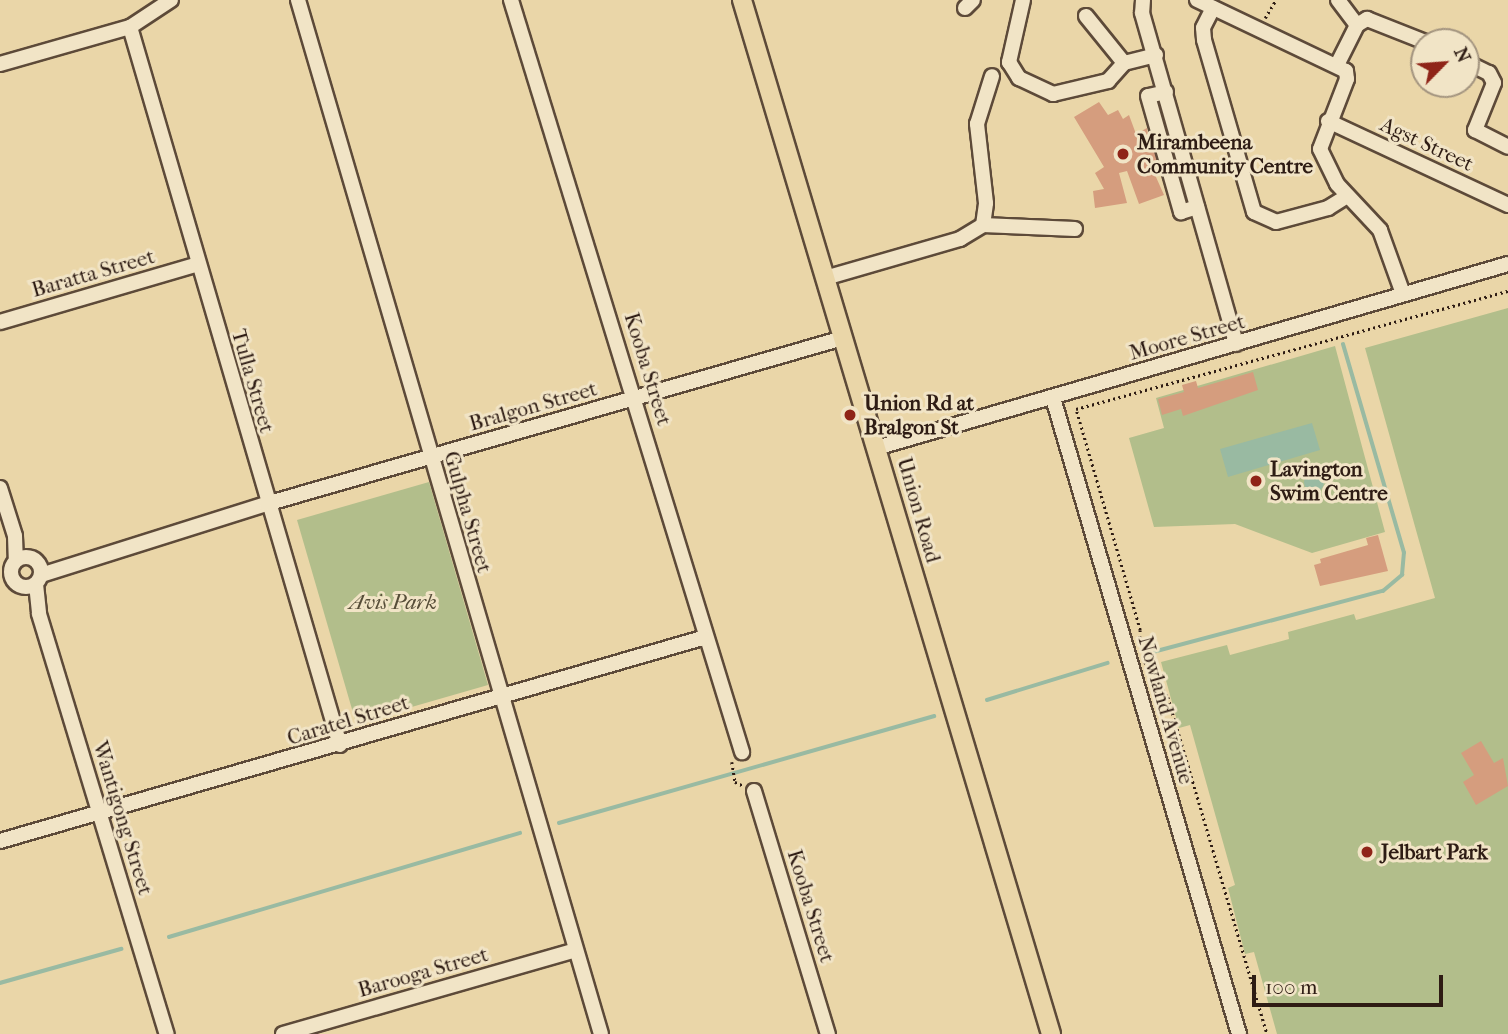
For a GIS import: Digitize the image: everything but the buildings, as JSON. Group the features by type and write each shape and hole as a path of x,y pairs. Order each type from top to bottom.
{"main road":[{"name":"Union Road","path":"741,0 1051,1034"}],"street":[{"path":"0,64 130,27 171,0"},
{"name":"Gulpha Street","path":"298,0 499,696 601,1034"},
{"name":"Kooba Street","path":"511,0 636,399 742,752"},
{"path":"1143,0 1166,92 1148,96 1181,212 1197,207 1236,344"},
{"path":"1197,0 1222,7 1342,70"},
{"path":"1338,0 1357,25"},
{"path":"1020,1 1009,62 1019,78 1053,94 1108,81 1124,62 1156,55"},
{"path":"1222,7 1203,28 1204,40 1254,212 1276,222 1328,208 1347,196"},
{"path":"1086,16 1124,62"},
{"path":"1357,25 1375,19 1410,35"},
{"path":"1357,25 1320,149 1347,196 1380,230 1403,294"},
{"name":"Tulla Street","path":"130,27 266,504 340,746"},
{"path":"1480,69 1489,73 1494,83 1475,130 1508,147"},
{"path":"983,225 986,203 976,124 992,76"},
{"name":"Agst Street","path":"1328,121 1508,205"},
{"path":"825,278 960,239 983,225 1075,229"},
{"name":"Baratta Street","path":"0,322 198,264"},
{"name":"Moore Street","path":"876,448 1508,264"},
{"name":"Bralgon Street","path":"21,574 74,562 843,338"},
{"name":"Nowland Avenue","path":"1053,398 1239,1034"},
{"name":"Wantigong Street","path":"0,488 15,536 21,574 40,614 167,1034"},
{"name":"Caratel Street","path":"0,841 340,746 499,696 706,637"},
{"name":"Kooba Street","path":"754,791 828,1034"},
{"name":"Barooga Street","path":"283,1034 575,950"}],"path":[{"path":"1262,24 1276,0"},
{"path":"1267,1034 1168,697 1150,672 1139,642 1140,630 1076,409 1508,291"},
{"path":"731,768 735,780"}],"green space":[{"name":"Jelbart Park","path":"1508,308 1508,1034 1277,1034 1254,952 1245,954 1228,888 1235,885 1190,725 1179,728 1161,662 1227,645 1230,655 1289,639 1288,632 1354,614 1356,620 1435,598 1365,348"},
{"name":"Lavington Swim Centre","path":"1335,346 1385,532 1312,553 1235,524 1154,527 1129,438 1164,428 1156,398"},
{"name":"Avis Park","path":"429,482 488,685 356,723 297,520"}],"shaded area":[{"path":"1312,423 1320,450 1228,477 1220,449"},
{"path":"1314,472 1321,475 1324,482 1321,489 1314,492 1307,489 1304,482 1307,475"}],"waterway":[{"path":"1153,652 1383,591 1402,575 1404,553 1343,345"},
{"path":"987,700 1107,663"},
{"path":"559,823 934,716"},
{"path":"169,937 520,833"},
{"path":"0,983 121,949"}],"place":[{"name":"Mirambeena Community Centre","path":"1123,154"},
{"name":"Union Rd at Bralgon St","path":"850,415"},
{"name":"Lavington Swim Centre","path":"1256,481"},
{"name":"Jelbart Park","path":"1367,852"}]}
